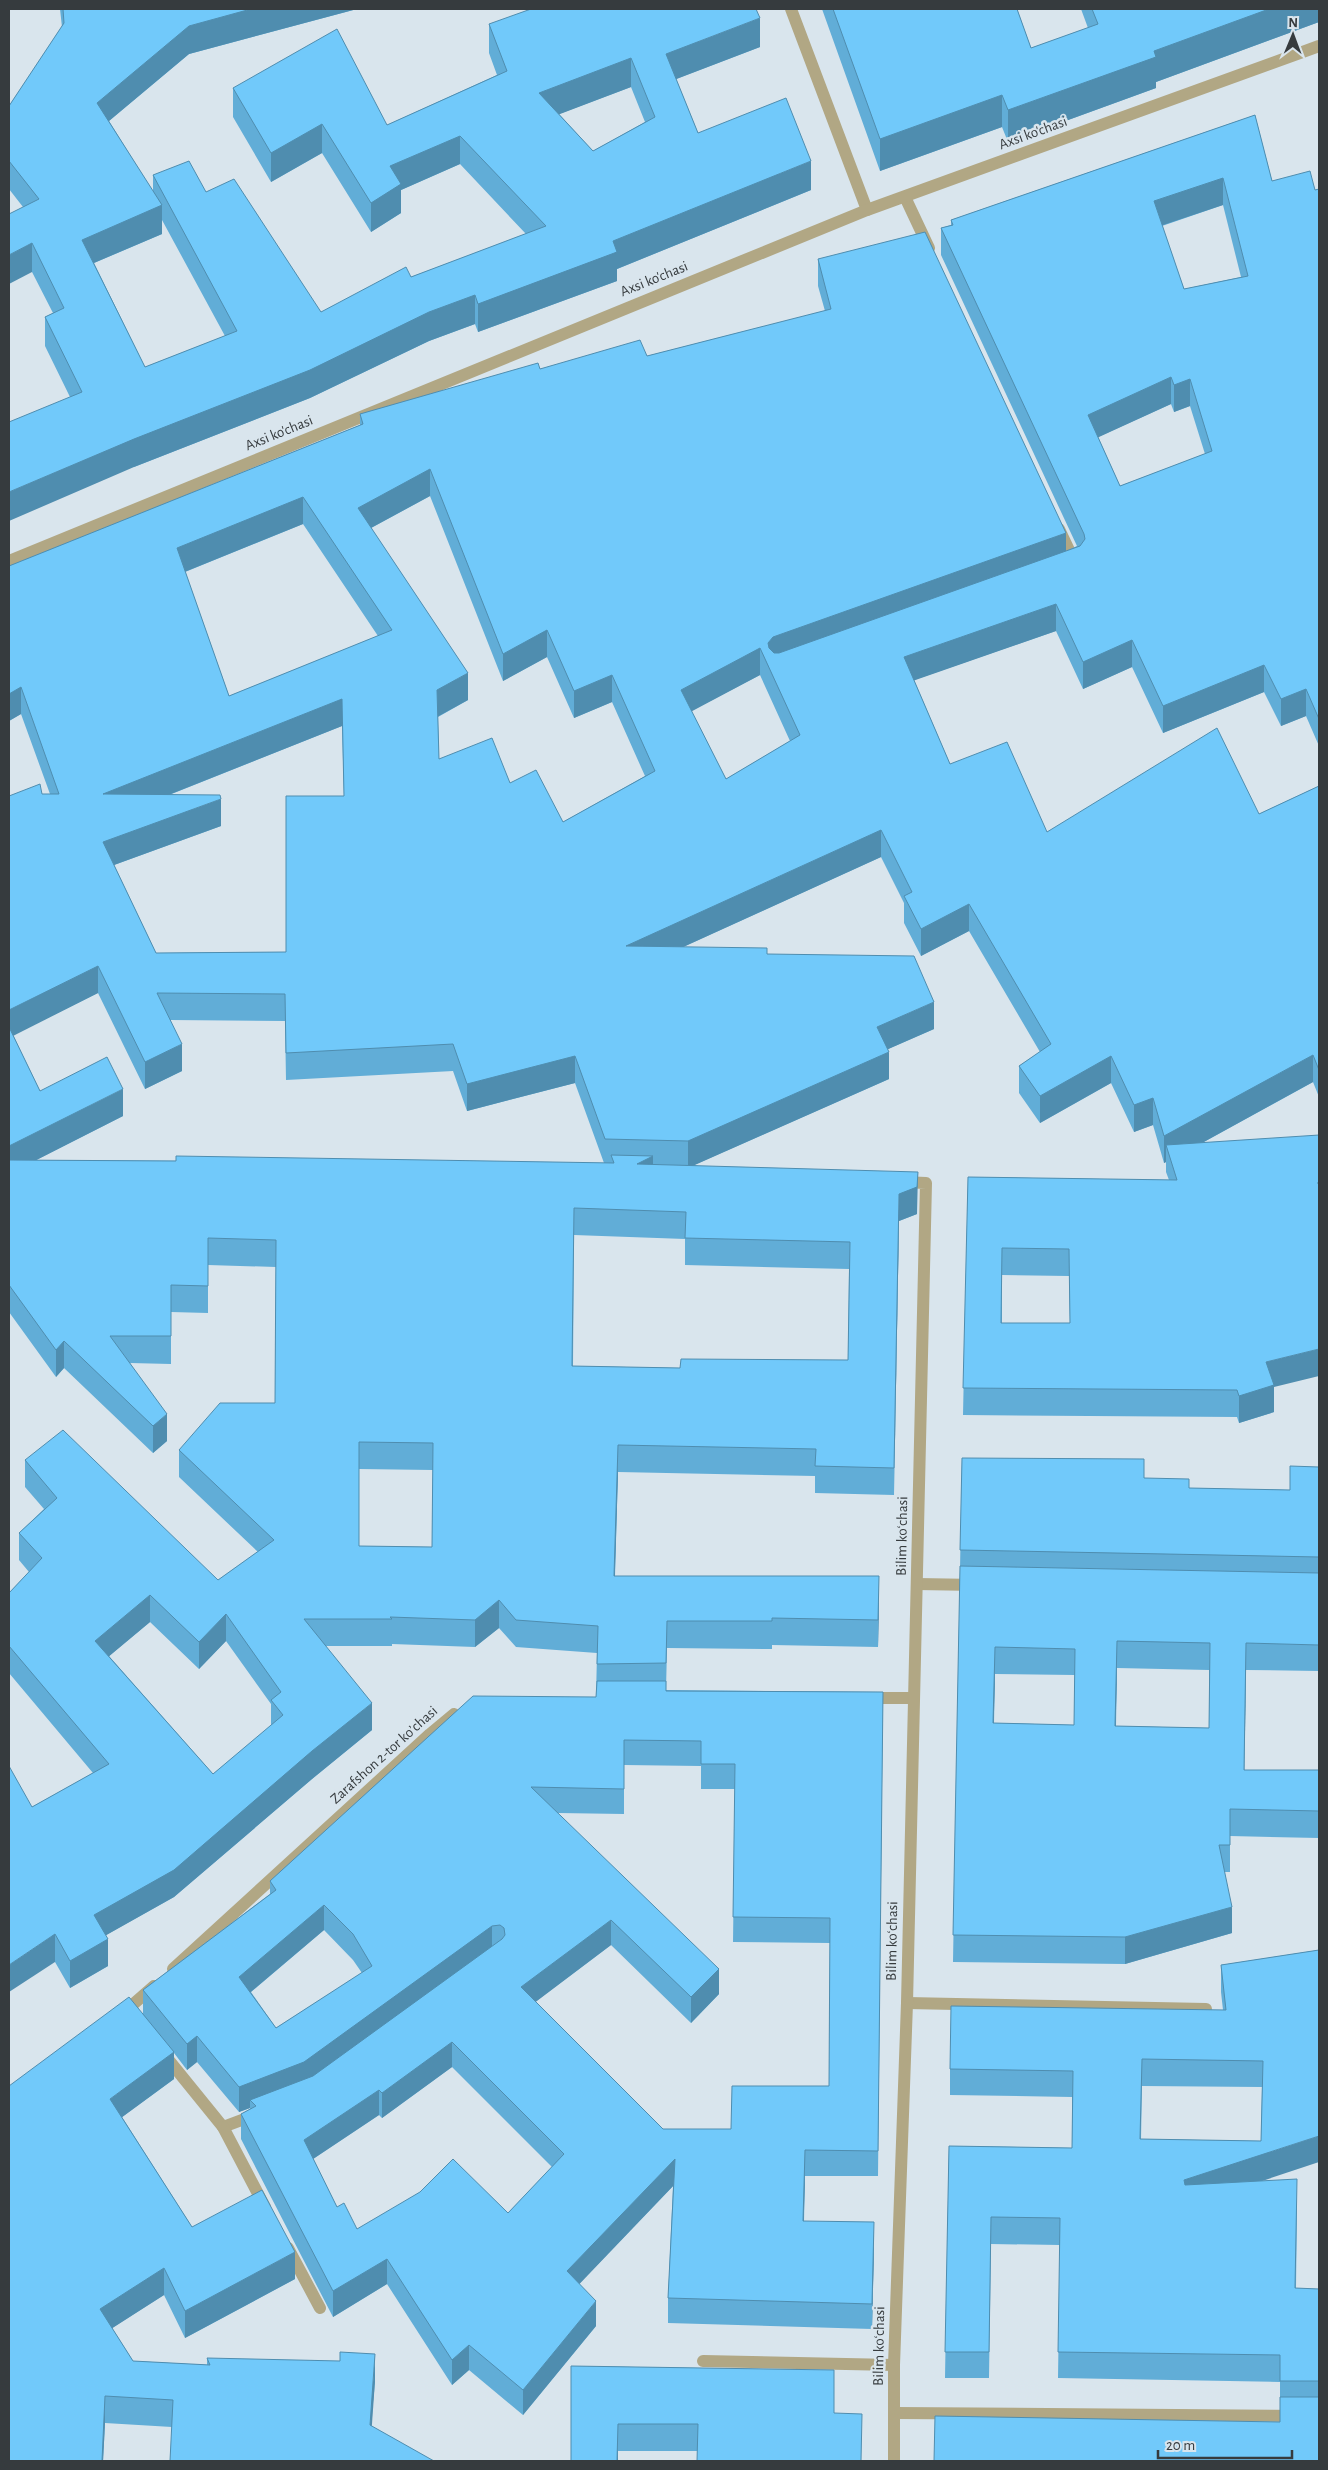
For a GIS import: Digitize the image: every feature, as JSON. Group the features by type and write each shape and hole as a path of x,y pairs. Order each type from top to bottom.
{"street":[{"path":"791,9 868,210"},
{"name":"Axsi ko'chasi","path":"9,561 868,210 1319,46"},
{"path":"905,197 934,260"},
{"path":"1056,520 1077,565 1067,569"},
{"name":"Bilim koʻchasi","path":"886,1182 926,1183 907,2003 894,2365 894,2461"},
{"path":"917,1584 986,1586"},
{"path":"854,1698 914,1698"},
{"name":"Zarafshon 2-tor koʼchasi","path":"113,2022 131,2013 430,1734 459,1711 468,1708"},
{"path":"907,2003 1206,2009"},
{"path":"158,2046 223,2127 274,2222"},
{"path":"223,2127 266,2111"},
{"path":"283,2239 320,2308"},
{"path":"703,2361 894,2365"},
{"path":"895,2414 1319,2416"}],"building":[{"path":"63,9 251,9 189,26 97,103 162,205 82,240 145,367 237,331 153,175 189,161 206,192 234,179 321,312 406,267 411,277 546,226 460,136 390,166 401,184 371,203 322,124 271,153 233,88 337,29 387,125 507,71 489,24 531,9 756,9 760,18 666,54 698,133 786,98 811,161 613,241 617,252 478,304 475,295 429,312 310,370 134,439 9,492 9,422 82,392 45,317 64,308 32,243 9,255 9,214 39,199 9,161 9,106 64,23","holes":["631,58 655,117 593,151 539,93"]},
{"path":"833,9 1017,9 1031,48 1098,24 1092,9 1269,9 1154,51 1156,57 1008,110 1002,95 880,139"},
{"path":"1255,115 1272,181 1310,171 1315,190 1319,189 1319,719 1306,689 1281,699 1264,665 1163,706 1132,640 1083,662 1056,604 904,657 950,764 1007,742 1047,832 1217,728 1259,814 1319,786 1319,1070 1313,1055 1164,1136 1153,1098 1134,1105 1111,1056 1040,1096 1019,1066 1051,1044 969,904 921,929 904,896 912,892 881,830 626,946 767,948 767,954 914,956 934,1002 877,1027 889,1052 688,1141 605,1139 575,1056 467,1084 453,1044 286,1053 285,994 157,993 182,1044 145,1062 98,966 9,1010 9,796 40,784 42,794 59,794 21,687 9,694 9,566 363,424 360,414 538,363 540,369 640,340 647,356 831,309 818,259 925,232 1066,533 773,637 768,643 769,648 774,653 779,653 1080,546 1085,539 1084,534 941,228 953,225 951,220","holes":["1223,178 1248,276 1184,289 1154,201","1171,377 1174,385 1190,379 1212,451 1120,486 1088,415","430,469 503,654 547,630 574,691 612,675 655,771 563,822 536,770 510,783 492,738 439,759 437,690 468,673 358,508","303,497 392,630 229,696 177,548","760,648 800,735 726,779 681,690","342,699 344,796 286,796 286,952 156,953 103,842 221,799 220,795 103,794"]},
{"path":"9,1027 40,1091 107,1057 123,1089 9,1146"},
{"path":"1319,1135 1319,1349 1266,1362 1274,1385 1239,1396 1237,1390 963,1388 968,1177 1177,1180 1166,1145","holes":["1002,1248 1069,1249 1070,1323 1001,1323"]},
{"path":"611,1155 653,1156 637,1164 918,1172 917,1187 899,1194 894,1468 815,1466 816,1449 618,1445 614,1576 879,1576 878,1620 772,1618 772,1621 667,1621 666,1663 597,1664 598,1626 516,1620 499,1600 475,1620 390,1617 392,1619 304,1619 372,1703 312,1751 174,1870 94,1915 108,1939 70,1961 55,1934 9,1965 9,1766 32,1807 109,1764 9,1646 9,1593 42,1558 19,1533 57,1498 25,1460 63,1430 218,1580 274,1540 179,1450 220,1403 275,1403 276,1240 208,1238 208,1286 171,1285 171,1336 110,1336 167,1414 153,1426 64,1341 56,1350 9,1285 9,1160 176,1161 176,1156 614,1163","holes":["574,1208 686,1212 685,1238 850,1242 848,1360 681,1359 680,1368 572,1366","359,1442 433,1443 432,1547 359,1546","150,1595 199,1642 226,1614 281,1692 271,1700 283,1715 213,1774 95,1641"]},
{"path":"962,1458 1144,1459 1144,1478 1189,1479 1189,1488 1290,1490 1290,1466 1319,1467 1319,1557 960,1550"},
{"path":"960,1566 1319,1573 1319,1645 1246,1643 1244,1770 1319,1770 1319,1811 1230,1809 1230,1845 1219,1845 1232,1907 1125,1937 953,1935","holes":["1117,1641 1210,1643 1209,1728 1115,1726","995,1647 1075,1649 1074,1725 993,1723"]},
{"path":"597,1681 666,1681 666,1691 883,1692 878,2151 805,2150 803,2221 874,2222 872,2304 668,2298 675,2159 567,2271 596,2301 523,2390 469,2345 452,2360 387,2259 333,2291 241,2114 256,2106 250,2100 313,2076 502,1939 505,1935 504,1928 500,1925 492,1926 304,2062 239,2087 197,2036 187,2044 143,1990 276,1890 270,1881 473,1696 596,1697","holes":["624,1740 701,1741 701,1764 735,1764 733,1917 830,1918 829,2086 732,2086 731,2129 663,2129 521,1987 611,1920 691,1997 719,1969 531,1787 624,1789","324,1905 353,1934 372,1966 276,2028 239,1977","452,2042 564,2154 508,2213 453,2159 420,2192 357,2229 344,2203 337,2207 304,2140 379,2090 382,2093"]},
{"path":"1319,1950 1319,2136 1184,2180 1185,2185 1297,2179 1295,2288 1319,2289 1319,2381 1280,2381 1280,2355 1058,2352 1060,2218 991,2217 989,2352 945,2352 949,2146 1072,2148 1073,2071 950,2069 951,2006 1226,2010 1221,1965","holes":["1142,2059 1263,2061 1261,2141 1140,2139"]},
{"path":"129,1997 174,2052 110,2099 192,2227 262,2190 295,2252 185,2311 164,2268 100,2309 133,2361 210,2365 207,2358 340,2361 340,2352 375,2354 370,2425 434,2461 170,2461 173,2400 105,2396 102,2461 9,2461 9,2086"},
{"path":"571,2366 834,2370 834,2413 862,2414 861,2461 697,2461 698,2424 618,2424 617,2461 571,2461"},
{"path":"1280,2397 1319,2397 1319,2461 934,2461 935,2416 1280,2422"}]}
